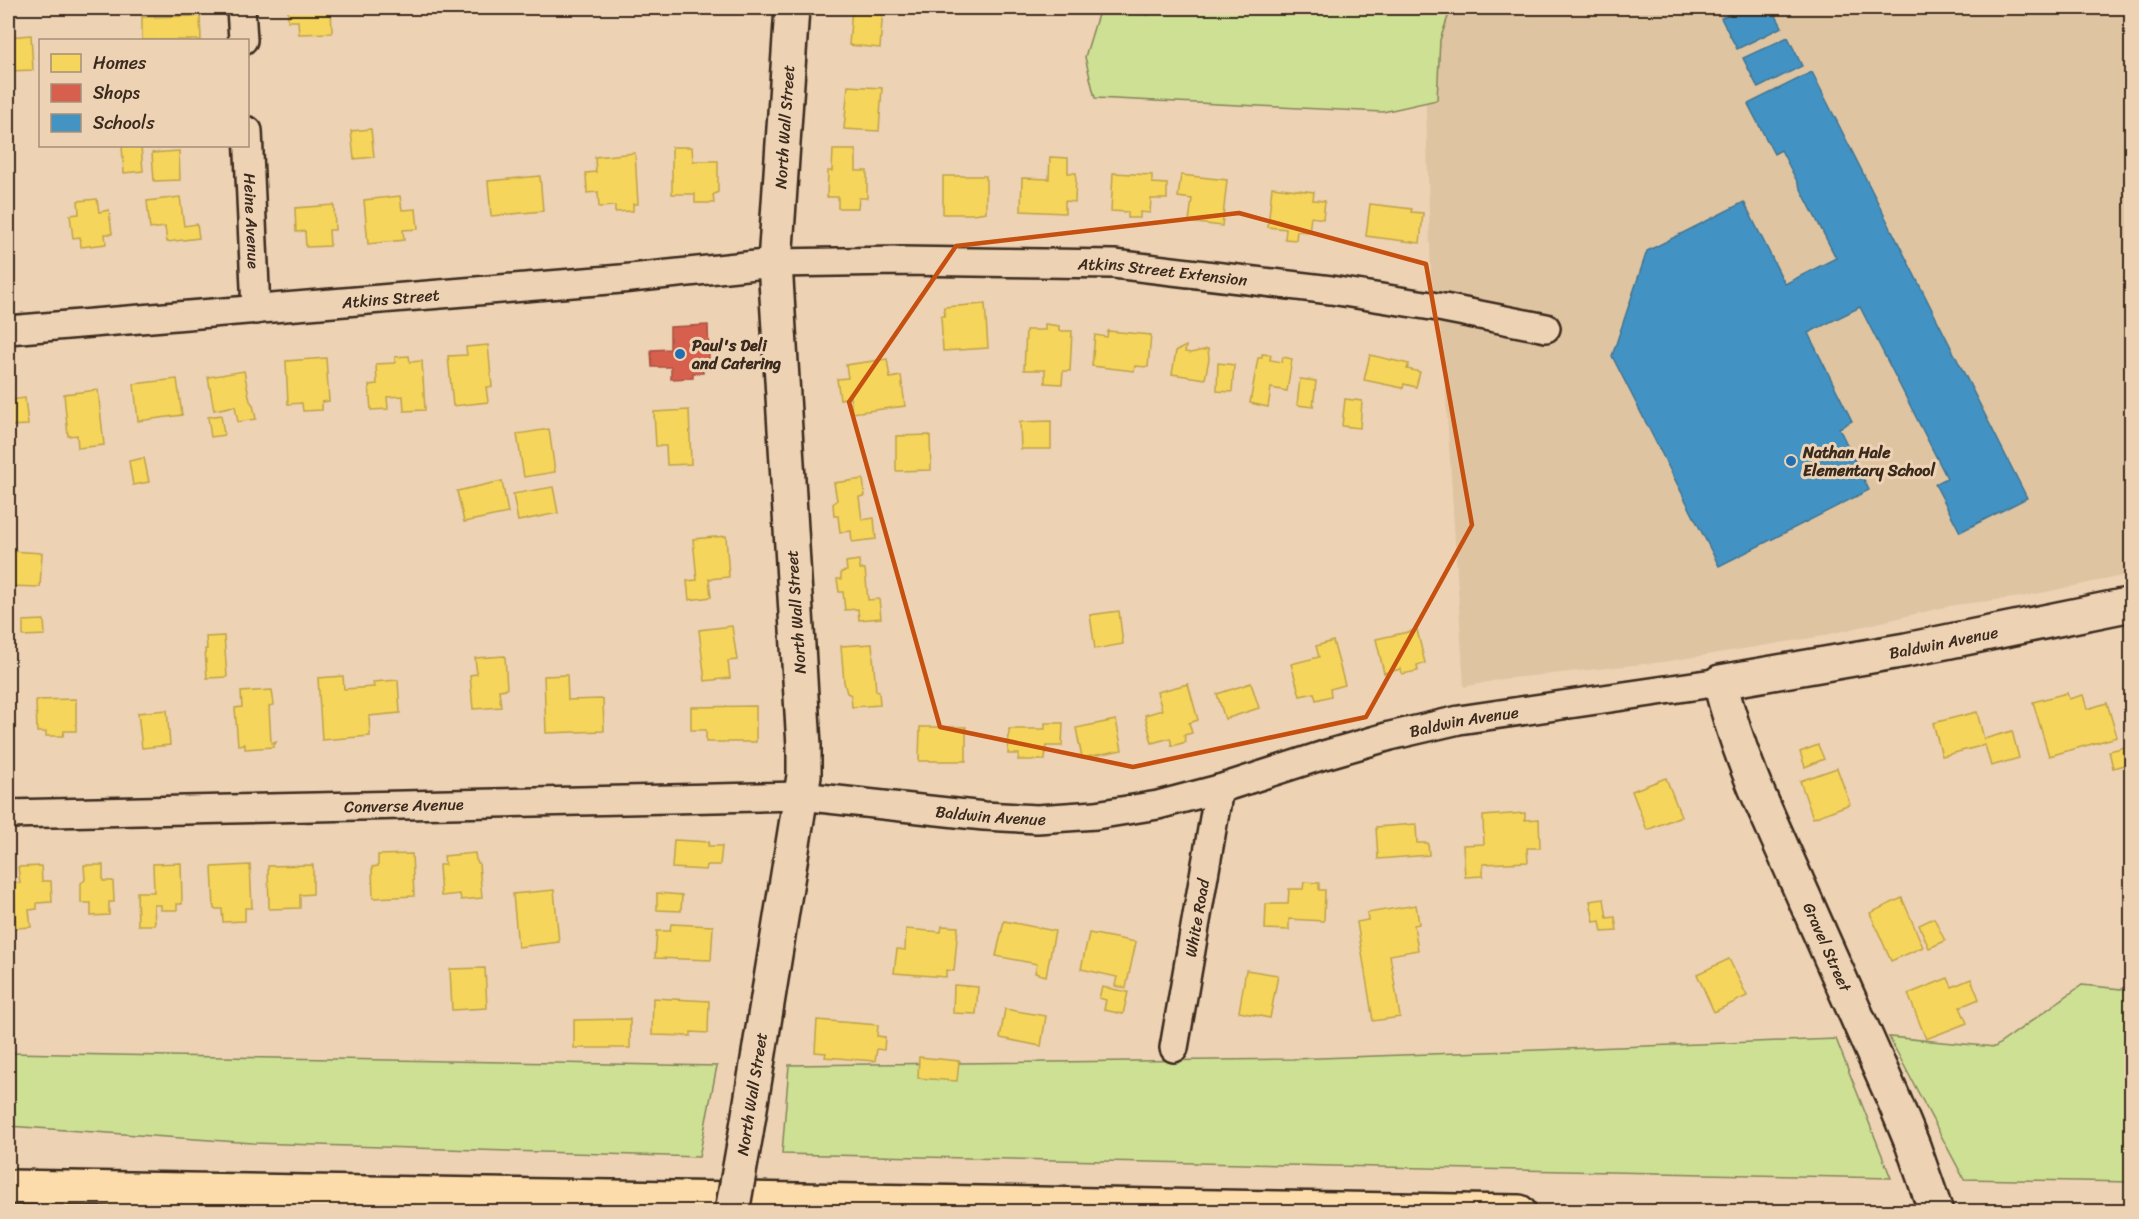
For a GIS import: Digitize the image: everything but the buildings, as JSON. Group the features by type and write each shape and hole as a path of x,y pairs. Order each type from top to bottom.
{"highway":[{"path":"8,1187 1519,1212"}],"street":[{"path":"241,8 243,39"},
{"name":"North Wall Street","path":"732,1212 801,796 804,746 775,263 792,8"},
{"name":"Heine Avenue","path":"249,147 256,310"},
{"name":"Atkins Street Extension","path":"775,263 900,261 1114,264 1330,290 1444,308 1546,328"},
{"name":"Atkins Street","path":"8,330 610,280 775,263"},
{"name":"Baldwin Avenue","path":"801,796 984,816 1037,819 1096,815 1158,805 1219,789 1324,755 1459,720 1720,682 1906,650 2132,604"},
{"name":"Gravel Street","path":"1720,682 1730,720 1755,787 1894,1100 1936,1212"},
{"name":"White Road","path":"1174,1048 1219,789"},
{"name":"Converse Avenue","path":"8,814 801,796"}],"highlighted area":[{"path":"1239,213 1426,264 1472,525 1366,717 1133,767 940,727 849,402 956,246"}],"shaded area":[{"name":"Nathan Hale Elementary School","path":"1423,8 2131,8 2131,574 2021,597 1954,605 1817,637 1663,662 1502,679 1464,687 1443,347 1431,279"}],"green space":[{"path":"1100,8 1126,8 1148,15 1151,8 1451,8 1440,40 1437,100 1383,112 1095,98 1085,57"},
{"path":"2082,985 2131,990 2131,1182 1964,1179 1889,1037 1995,1047"},
{"path":"1836,1039 1891,1178 782,1154 789,1065 1293,1059"},
{"path":"8,1053 717,1066 699,1157 253,1143 8,1126"}],"place":[{"name":"Paul's Deli and Catering","path":"680,354"},
{"name":"Nathan Hale Elementary School","path":"1791,461"}]}
